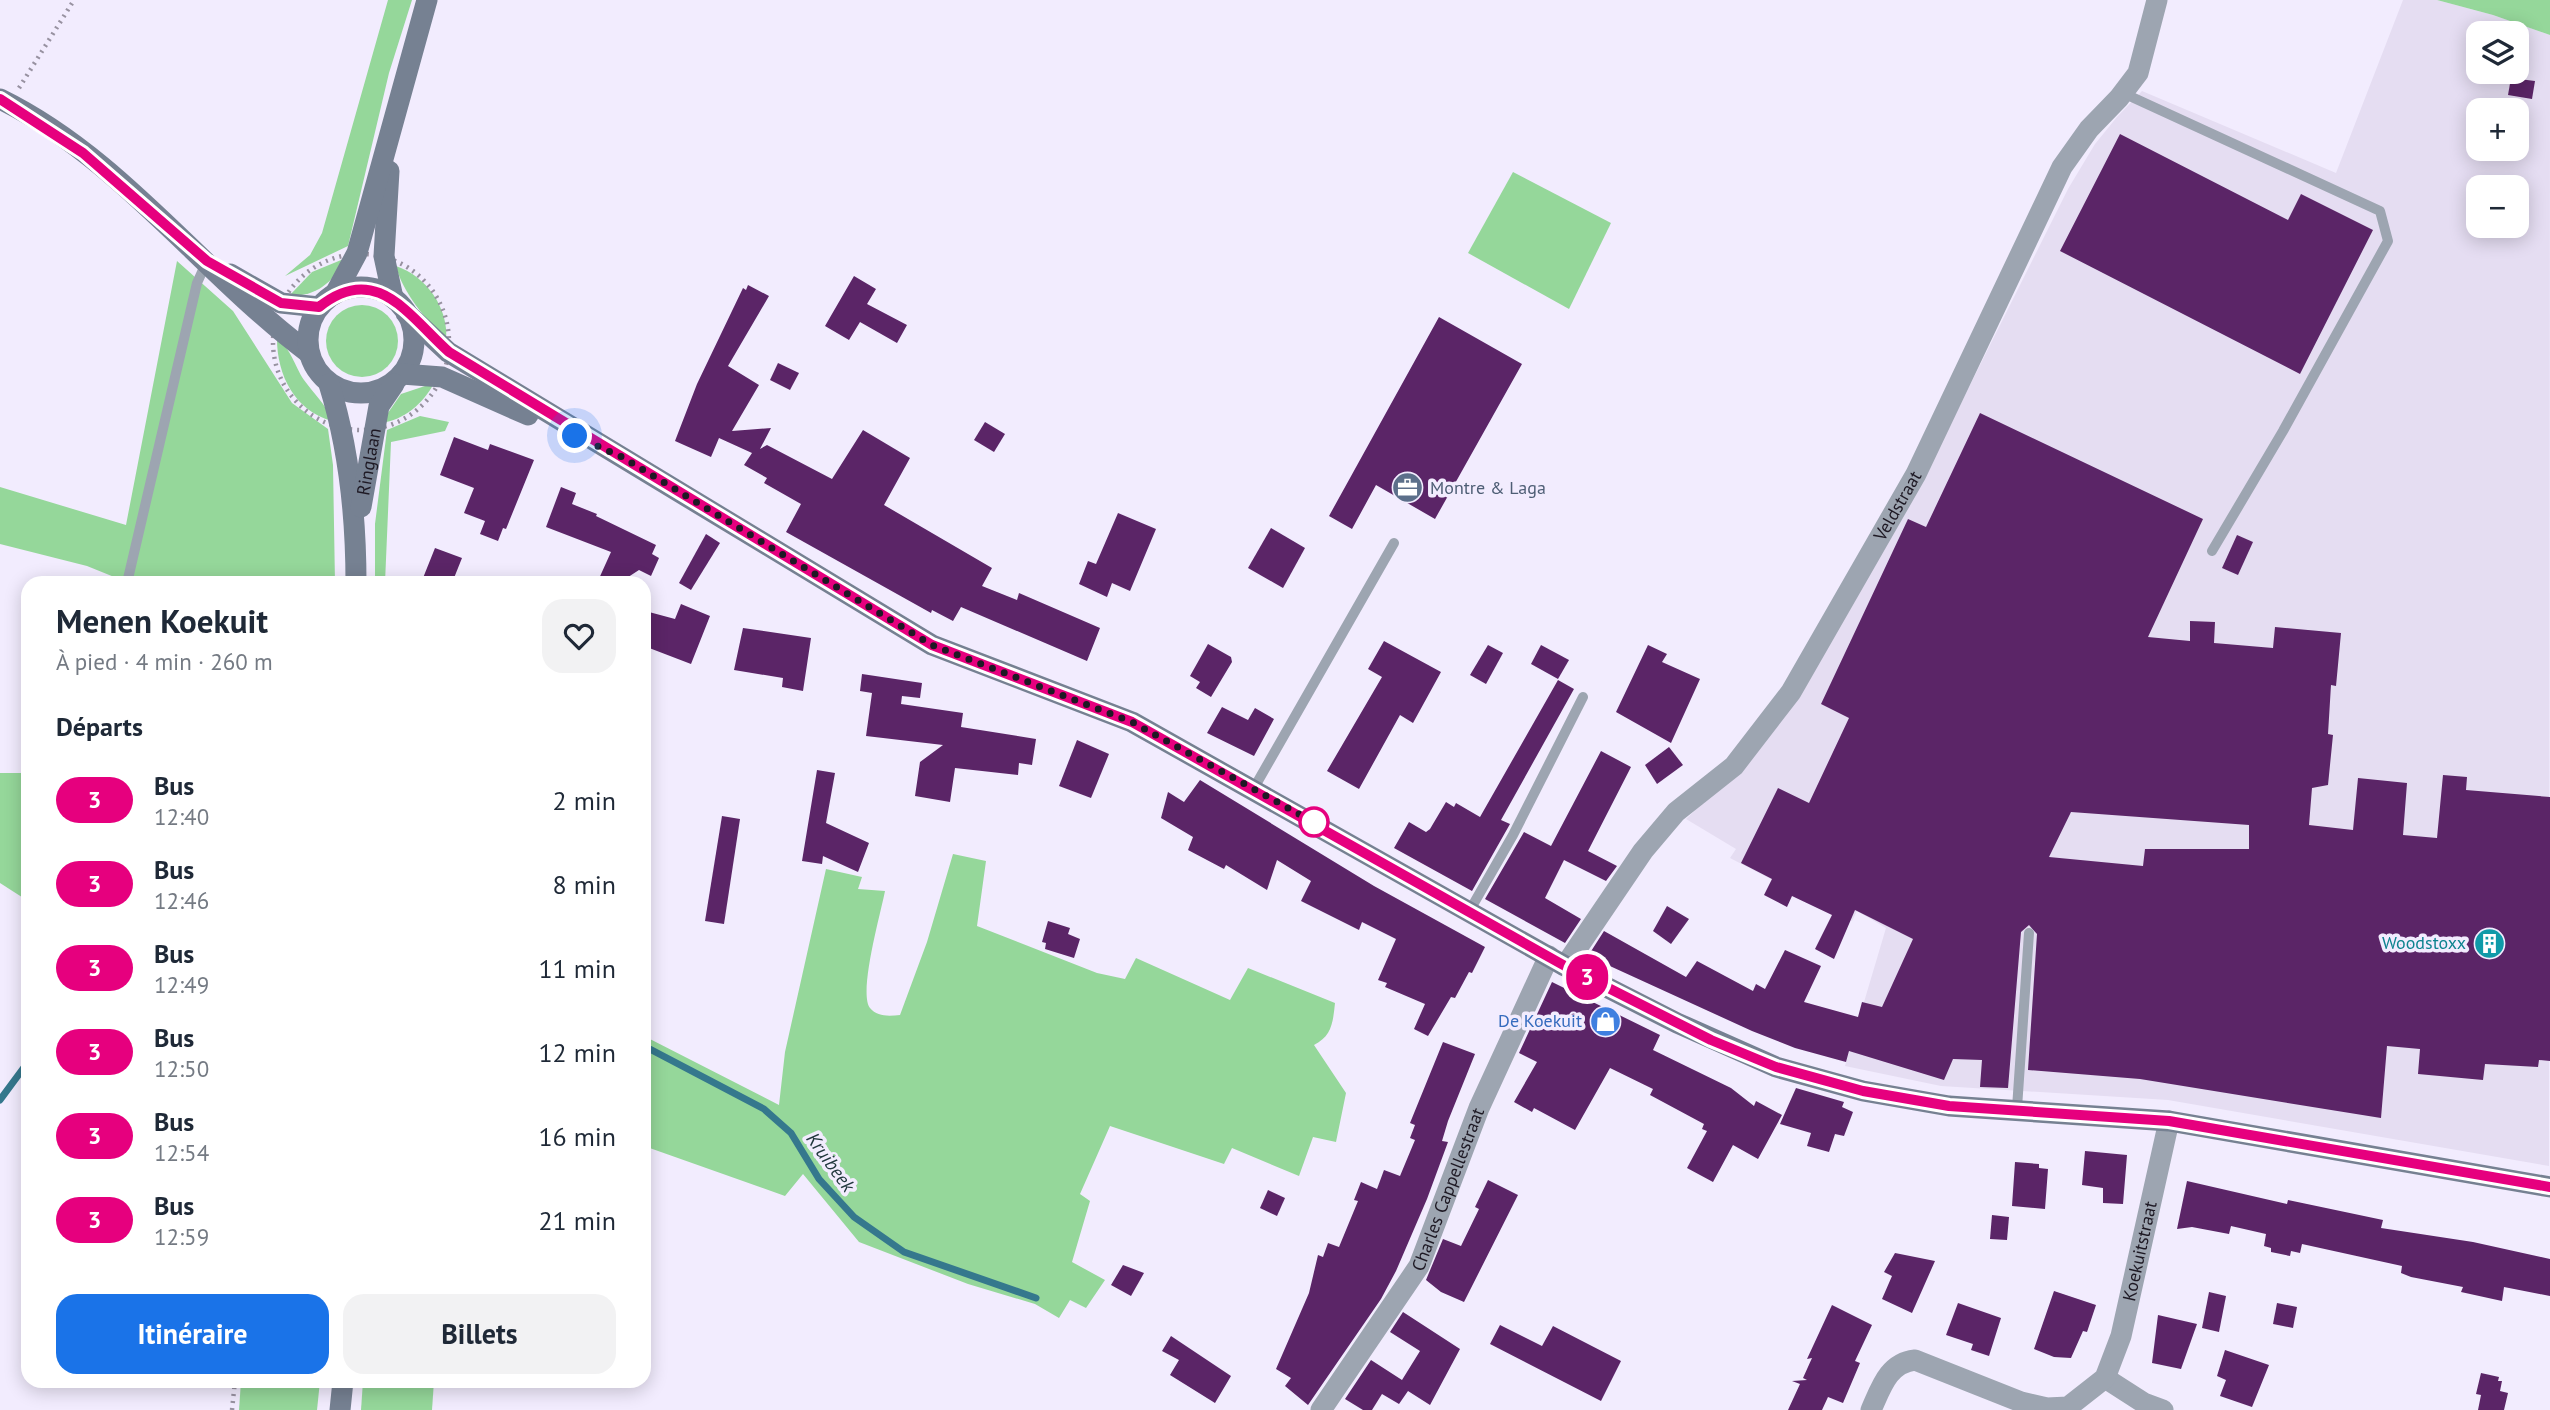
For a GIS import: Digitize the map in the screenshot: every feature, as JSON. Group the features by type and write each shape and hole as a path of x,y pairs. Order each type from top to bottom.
{"street":[{"name":"Ringlaan","path":"356,576 356,551 343,428 329,383 316,370 309,353 307,337 357,253 427,0"},
{"name":"Veldstraat","path":"1557,961 1676,812 1734,766 1791,692 1916,474 2062,167 2089,129 2138,73 2157,0"},
{"path":"3,100 83,153 207,261 273,326 309,353"},
{"name":"Ringlaan","path":"356,551 373,430 379,406 400,377 414,344 412,327 399,305 384,256 392,127"},
{"path":"207,261 281,303 327,300 355,288 375,289 399,305 449,352 932,645 1132,722 1254,788 1557,961 1718,1043 1776,1067 1863,1091 1949,1106 2017,1108 2169,1121 2550,1187"},
{"path":"329,383 352,393 376,391 400,377 442,377 610,451"},
{"name":"Charles Cappellestraat","path":"1321,1410 1419,1266 1479,1108 1557,961"},
{"name":"Koekuitstraat","path":"1871,1410 1887,1375 1901,1362 1915,1360 2021,1402 2047,1408 2068,1407 2105,1377 2121,1336 2169,1121"},
{"path":"2105,1377 2144,1403 2163,1410"},
{"path":"340,1410 342,1388"}],"lane":[{"path":"2123,93 2380,211 2388,240 2212,551"},
{"path":"129,576 197,283 207,261"},
{"path":"1254,788 1394,543"},
{"path":"1470,910 1513,835 1583,697"},
{"path":"2017,1108 2029,933"}],"path":[{"path":"3,100 74,0"},
{"path":"357,253 384,256 418,275 431,288 447,321 451,336 442,377 430,399 419,409 373,430 343,428 317,420 292,398 275,365 273,326 281,303 294,282 309,271 340,256 357,253"},
{"path":"232,1410 234,1388"}],"shaded area":[{"path":"2403,0 2437,0 2510,21 2466,21 2466,84 2529,84 2529,28 2550,35 2549,1166 2168,1100 1941,1086 1845,1066 1886,928 1857,911 1852,921 1730,858 1736,849 1686,819 1741,767 1922,481 2068,189 2095,144 2142,91 2336,173"}],"green space":[{"path":"388,0 412,0 389,73 348,246 285,276 310,255 322,233"},
{"path":"2437,0 2550,0 2550,35 2529,28 2529,21 2510,21"},
{"path":"1513,172 1611,223 1569,309 1468,253"},
{"path":"346,258 324,286 308,294 290,295 312,272"},
{"path":"177,261 233,311 292,403 328,429 333,465 335,576 112,576 87,566 0,544 0,487 126,525"},
{"path":"396,266 417,277 433,295 444,316 446,340 409,296"},
{"path":"362,305 382,311 392,321 398,341 392,361 382,371 362,377 342,371 332,361 326,341 332,321 342,311"},
{"path":"277,339 289,353 332,421 308,409 291,390 280,366"},
{"path":"434,383 412,410 381,423 401,394"},
{"path":"420,416 449,422 445,431 391,442 385,576 375,576 375,524 387,430"},
{"path":"0,773 21,773 21,896 0,883"},
{"path":"953,854 986,861 977,926 1097,973 1125,979 1136,958 1230,1000 1248,968 1335,1003 1328,1033 1314,1045 1346,1093 1336,1142 1313,1137 1299,1176 1232,1148 1224,1164 1110,1126 1080,1194 1090,1201 1072,1262 1105,1280 1086,1308 1070,1300 1059,1318 1035,1304 968,1284 859,1242 803,1174 785,1196 651,1148 651,1040 779,1105 785,1052 826,869 862,877 858,889 885,891 868,970 867,1000 876,1013 900,1015 927,942"},
{"path":"241,1388 319,1388 317,1410 239,1410"},
{"path":"363,1388 434,1388 432,1410 361,1410"}],"building":[{"path":"2529,80 2535,81 2532,99 2508,95 2510,84 2529,84"},
{"path":"2120,134 2288,220 2301,194 2373,230 2300,374 2060,251"},
{"path":"854,276 876,289 867,304 907,325 897,343 860,322 849,340 825,326"},
{"path":"748,285 769,296 728,366 759,385 732,431 771,428 760,449 767,445 832,479 863,430 910,458 884,505 992,568 982,586 1017,600 1019,593 1100,628 1087,661 961,607 953,621 932,610 931,613 786,532 801,504 764,483 767,478 744,465 752,453 719,438 711,457 675,441 697,384 743,288 746,290"},
{"path":"1439,317 1522,364 1435,519 1376,485 1352,529 1329,516"},
{"path":"778,363 799,373 790,390 770,380"},
{"path":"1980,413 2203,519 2148,637 2190,641 2190,621 2215,622 2214,643 2273,648 2275,627 2341,633 2336,686 2331,685 2328,734 2333,735 2328,785 2312,788 2309,825 2353,830 2358,778 2407,783 2403,835 2437,838 2443,775 2467,777 2466,790 2550,797 2550,1061 2539,1060 2538,1067 2485,1064 2483,1080 2418,1074 2420,1049 2387,1046 2381,1118 2140,1079 2028,1070 2037,934 2029,925 2021,932 2008,1088 1980,1087 1982,1060 1953,1059 1944,1080 1849,1051 1846,1062 1795,1048 1752,1031 1588,956 1604,931 1686,977 1697,961 1753,991 1756,984 1765,989 1785,950 1821,966 1804,1002 1858,1017 1862,1002 1882,1007 1913,939 1855,910 1834,959 1815,949 1832,915 1792,896 1787,907 1764,895 1772,879 1741,863 1778,788 1809,803 1849,718 1821,704 1908,519 1926,527","holes":["2071,812 2249,825 2249,849 2145,849 2143,866 2049,857"]},
{"path":"985,422 1005,434 994,452 974,440"},
{"path":"454,437 488,450 490,444 534,460 506,529 503,528 498,541 480,534 485,521 464,513 474,488 440,475"},
{"path":"561,487 576,493 572,504 656,545 652,554 659,558 651,576 639,570 630,576 600,576 611,552 546,527"},
{"path":"1118,513 1156,529 1130,591 1112,583 1107,597 1079,584 1088,561 1096,564"},
{"path":"1271,528 1305,548 1283,588 1248,568"},
{"path":"706,534 720,543 691,590 679,583"},
{"path":"2237,535 2253,542 2238,575 2222,568"},
{"path":"435,548 462,558 455,576 424,576"},
{"path":"681,604 710,616 691,664 651,649 651,613 675,619"},
{"path":"743,628 811,638 803,691 782,687 783,678 734,670"},
{"path":"1384,641 1441,672 1413,723 1400,715 1359,789 1327,771 1382,677 1368,669"},
{"path":"1208,644 1231,657 1232,662 1211,697 1196,688 1200,682 1190,676"},
{"path":"1488,645 1503,653 1486,684 1470,675"},
{"path":"1541,645 1569,660 1558,679 1531,664"},
{"path":"1648,645 1667,654 1662,662 1700,679 1671,743 1616,712"},
{"path":"862,674 922,683 920,698 902,696 901,704 963,713 961,727 1036,739 1032,765 1019,763 1018,775 955,768 950,802 915,796 920,762 943,745 866,736 872,693 860,691"},
{"path":"1558,680 1574,689 1501,820 1510,824 1472,891 1394,848 1409,822 1426,832 1430,829 1446,802 1454,807 1456,803 1480,817"},
{"path":"1222,707 1248,720 1255,708 1274,719 1254,756 1207,733"},
{"path":"1077,740 1109,754 1091,798 1059,786"},
{"path":"1669,747 1683,765 1657,784 1645,765"},
{"path":"1601,751 1631,767 1588,851 1617,866 1606,881 1564,860 1545,898 1581,919 1565,943 1485,899 1524,832 1551,846"},
{"path":"817,770 835,773 826,823 869,843 858,872 823,856 822,864 802,861"},
{"path":"1200,780 1374,886 1485,947 1472,973 1469,972 1455,998 1451,997 1428,1036 1414,1029 1425,1004 1385,987 1387,983 1378,980 1396,939 1362,922 1359,930 1301,901 1311,881 1277,860 1267,890 1226,865 1224,869 1188,850 1193,837 1161,818 1168,792 1184,802"},
{"path":"722,816 740,819 724,924 705,921"},
{"path":"1667,906 1689,919 1671,944 1653,931"},
{"path":"1048,921 1070,928 1068,934 1080,939 1074,958 1045,949 1046,943 1042,942"},
{"path":"1552,982 1660,1035 1653,1050 1731,1088 1754,1106 1756,1101 1782,1115 1758,1159 1733,1145 1713,1182 1687,1168 1707,1131 1702,1129 1704,1124 1650,1095 1653,1089 1610,1068 1575,1130 1534,1108 1532,1112 1514,1102 1537,1062 1519,1053"},
{"path":"1443,1042 1475,1054 1448,1121 1442,1141 1448,1142 1427,1199 1381,1299 1308,1405 1285,1386 1291,1378 1276,1369 1309,1293 1318,1255 1323,1257 1328,1243 1339,1247 1358,1201 1354,1200 1361,1182 1377,1189 1384,1170 1400,1176 1415,1140 1410,1138 1415,1125 1410,1123"},
{"path":"1796,1088 1844,1102 1842,1107 1853,1112 1844,1136 1835,1134 1829,1152 1807,1146 1811,1133 1780,1124"},
{"path":"2085,1151 2127,1155 2123,1204 2103,1203 2103,1188 2082,1185"},
{"path":"2015,1162 2039,1164 2039,1168 2048,1169 2045,1209 2012,1206"},
{"path":"1488,1180 1518,1195 1464,1302 1441,1292 1426,1280 1443,1239 1461,1246 1479,1209 1475,1207"},
{"path":"2187,1181 2287,1204 2288,1200 2383,1220 2381,1228 2473,1242 2550,1259 2550,1296 2504,1287 2502,1301 2461,1292 2463,1287 2411,1277 2401,1273 2402,1266 2302,1244 2300,1253 2291,1251 2290,1256 2271,1252 2271,1248 2264,1246 2266,1234 2231,1226 2229,1234 2192,1227 2177,1229"},
{"path":"1268,1190 1285,1198 1277,1216 1260,1208"},
{"path":"1992,1215 2009,1217 2007,1240 1990,1239"},
{"path":"1895,1253 1935,1261 1912,1313 1882,1299 1892,1276 1884,1272"},
{"path":"1123,1265 1144,1273 1131,1296 1111,1285"},
{"path":"2054,1291 2096,1305 2087,1332 2083,1331 2071,1358 2054,1357 2034,1349"},
{"path":"2209,1292 2226,1296 2219,1332 2202,1328"},
{"path":"1958,1303 2001,1318 1989,1356 1971,1350 1973,1344 1946,1335"},
{"path":"2277,1303 2297,1307 2293,1328 2273,1324"},
{"path":"1832,1305 1872,1325 1855,1361 1860,1363 1843,1403 1828,1397 1822,1410 1788,1410 1800,1384 1792,1381 1807,1380 1803,1378 1812,1358 1807,1359"},
{"path":"1403,1312 1460,1349 1430,1405 1408,1391 1399,1404 1382,1394 1372,1410 1363,1410 1345,1399 1371,1360 1402,1380 1420,1351 1390,1332"},
{"path":"2158,1315 2197,1324 2181,1369 2152,1363"},
{"path":"1500,1325 1542,1346 1553,1326 1621,1361 1601,1401 1490,1344"},
{"path":"1171,1336 1231,1376 1215,1403 1170,1375 1179,1360 1162,1351"},
{"path":"2225,1350 2269,1365 2252,1407 2220,1396 2226,1380 2217,1376"},
{"path":"2481,1373 2499,1377 2498,1381 2502,1381 2500,1391 2508,1393 2504,1410 2478,1410 2481,1395 2476,1394"}],"waterway":[{"name":"Kruibeek","path":"651,1050 764,1109 791,1133 819,1179 854,1217 904,1252 1036,1298"},
{"name":"Kruibeek","path":"0,1100 21,1072"}],"bus line":[{"name":"3","path":"0,99 83,153 207,261 281,303 319,307 335,294 355,288 375,289 393,298 449,352 932,645 1132,722 1188,751 1565,966 1728,1048 1776,1067 1863,1091 1949,1106 2017,1108 2169,1121 2550,1187"}],"place":[{"name":"Montre & Laga","path":"1407,488"},
{"name":"Woodstoxx","path":"2489,943"},
{"name":"De Koekuit","path":"1605,1021"}],"route":[{"path":"575,436 622,457 932,645 1132,722 1319,825 1314,822"}]}
